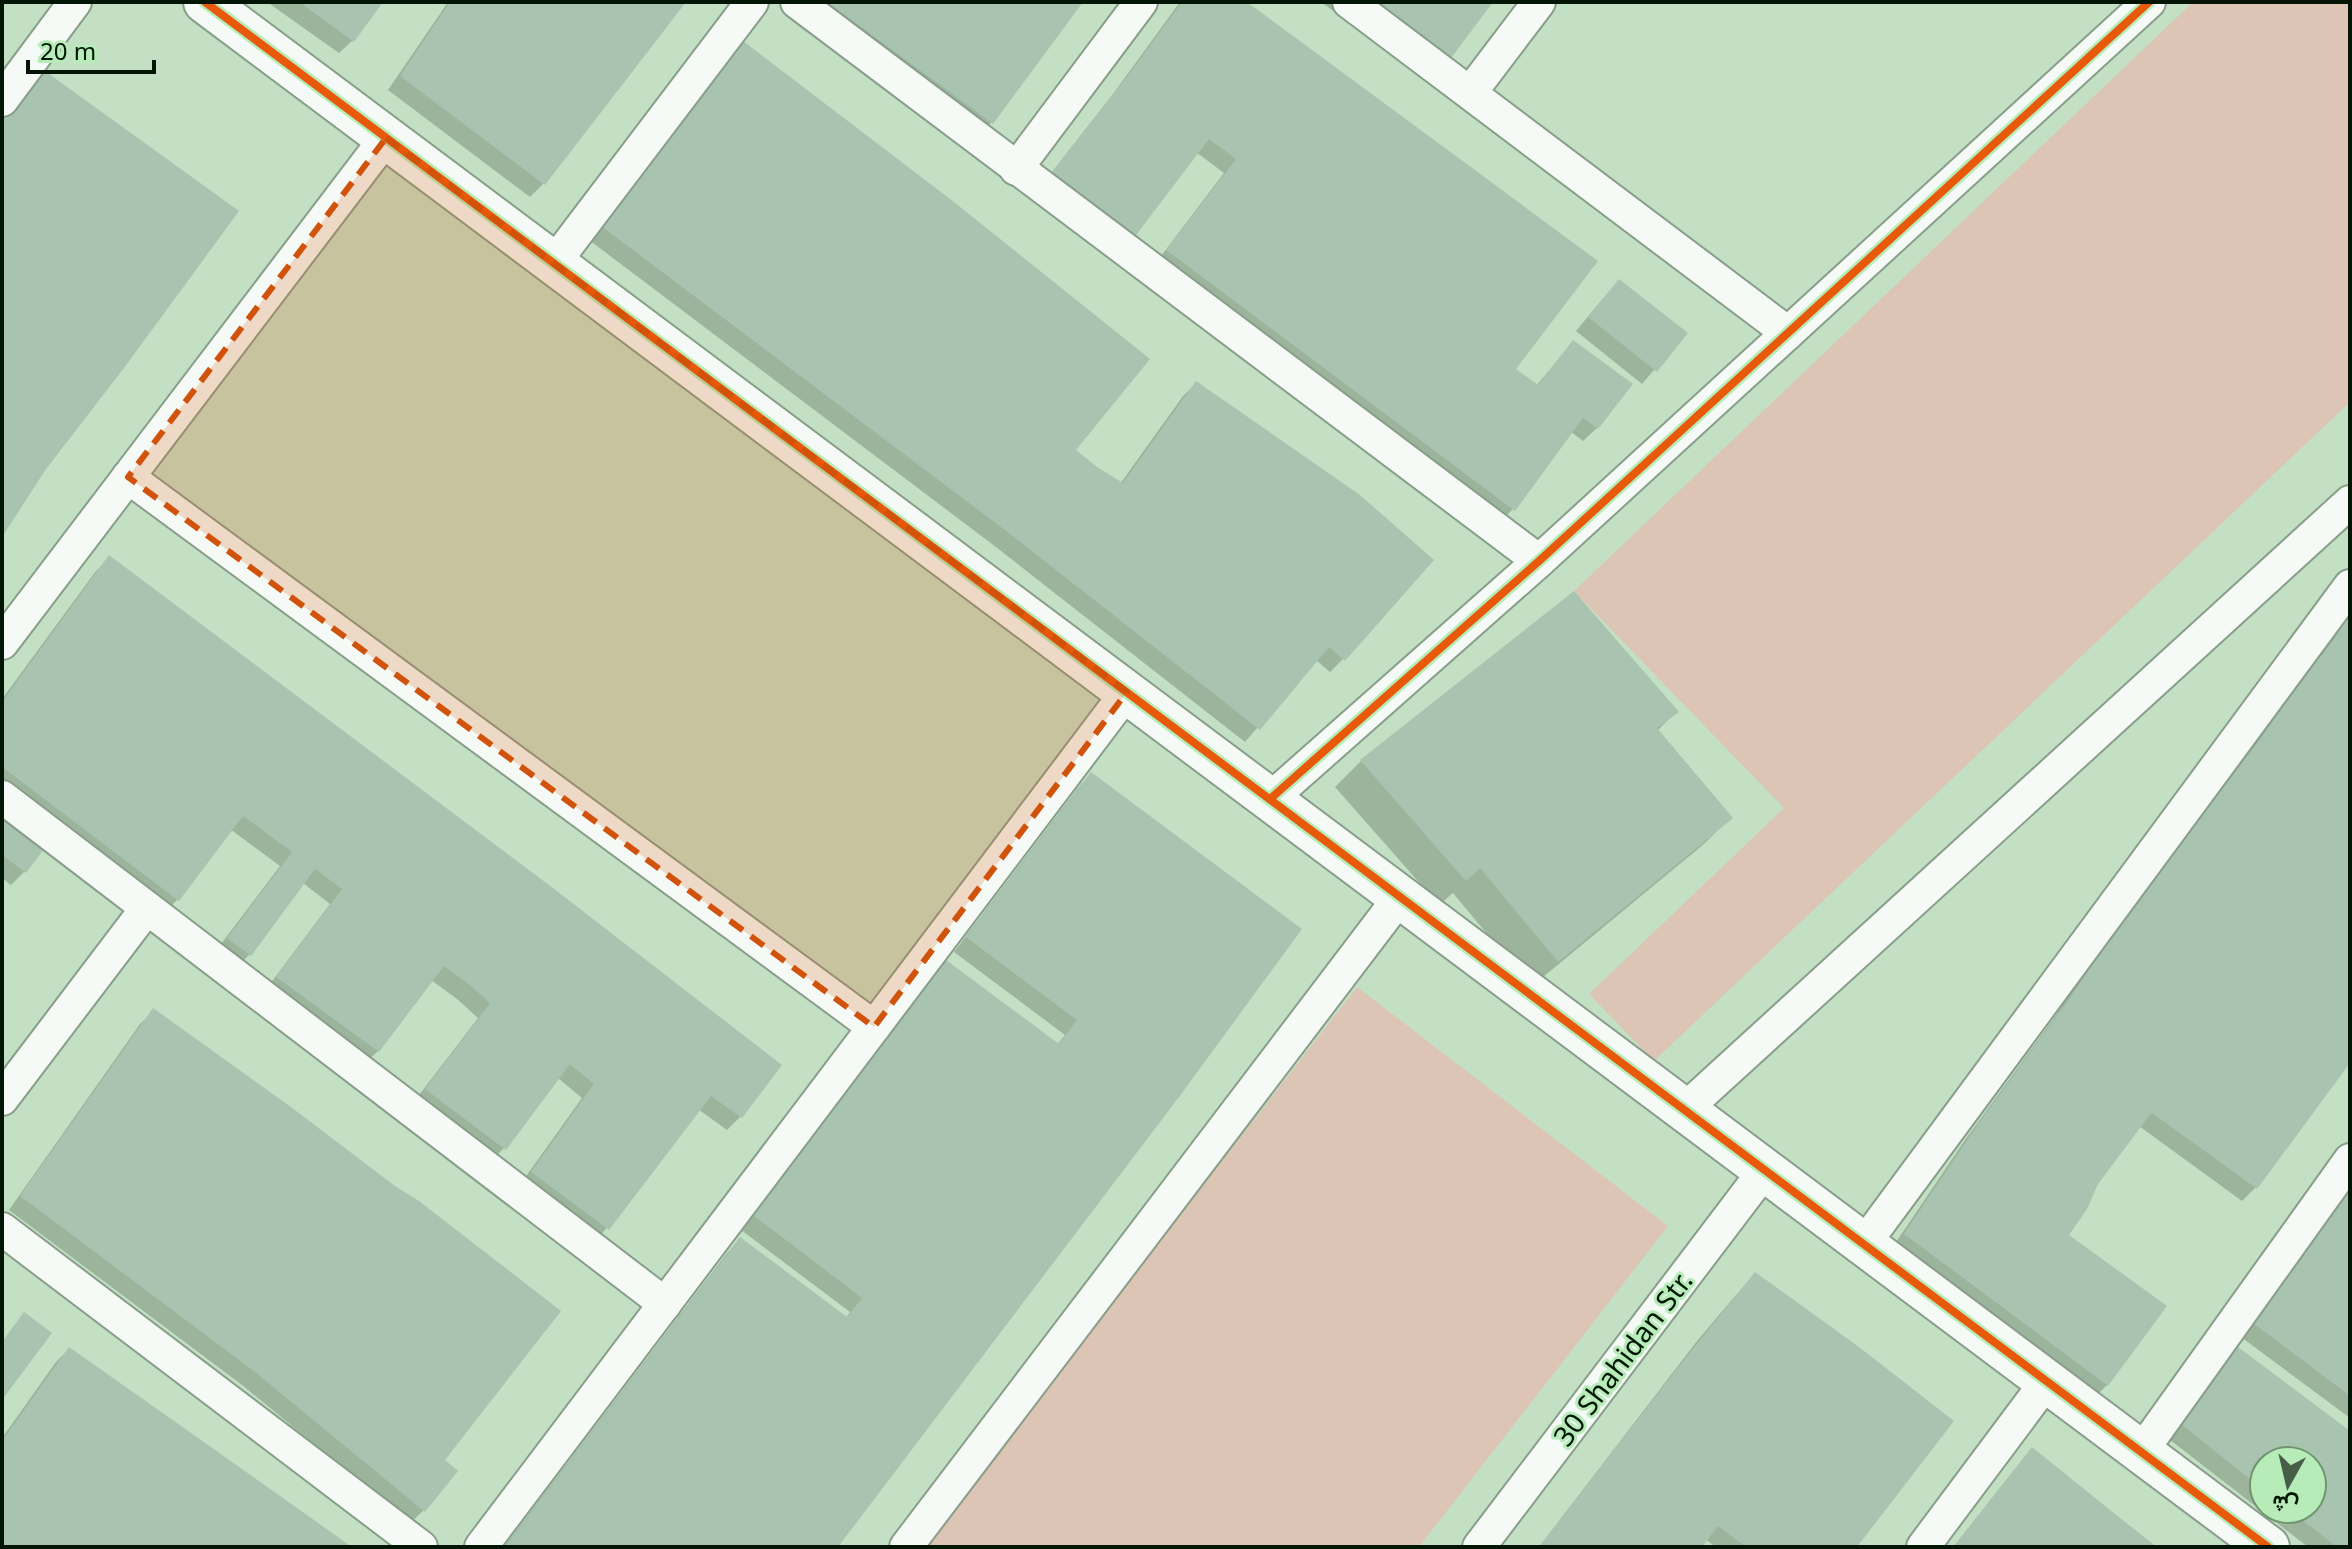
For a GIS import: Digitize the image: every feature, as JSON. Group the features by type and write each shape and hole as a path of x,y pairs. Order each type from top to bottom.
{"street":[{"path":"2,100 75,2"},
{"path":"205,2 2268,1547"},
{"path":"554,263 752,2"},
{"path":"797,2 1539,561"},
{"path":"1016,169 1141,2"},
{"path":"1349,2 1788,333"},
{"path":"1470,93 1539,2"},
{"path":"1270,799 1539,561 2149,2"},
{"path":"2,643 386,138"},
{"path":"128,477 874,1027"},
{"path":"1684,1110 2350,502"},
{"path":"1864,1244 2350,586"},
{"path":"481,1547 1127,692"},
{"path":"2,797 665,1304"},
{"path":"906,1547 1400,897"},
{"path":"2,1099 147,908"},
{"path":"2141,1452 2350,1160"},
{"name":"30 Shahidan Str.","path":"1479,1547 1765,1170"},
{"path":"2,1229 421,1547"},
{"path":"1923,1547 2047,1381"}],"highlighted area":[{"path":"386,138 1127,692 874,1027 128,477"}],"shaded area":[{"path":"2193,2 2350,2 2350,402 1654,1061 1589,994 1784,808 1574,591"},
{"path":"1357,987 1668,1226 1419,1547 923,1547"}],"building":[{"path":"299,2 383,2 354,42"},
{"path":"450,2 686,2 545,185 400,76"},
{"path":"827,2 1083,2 993,124"},
{"path":"1182,2 1247,2 1598,261 1516,369 1538,385 1573,340 1633,384 1598,429 1583,418 1515,511 1166,250 1236,159 1209,139 1136,235 1052,172"},
{"path":"1367,2 1493,2 1448,62"},
{"path":"739,38 954,202 1150,359 1076,450 1097,467 1123,483 1196,381 1360,495 1434,560 1345,661 1329,647 1260,730 1005,530 597,223"},
{"path":"38,66 239,211 46,469 2,537 2,116"},
{"path":"1619,279 1688,333 1657,372 1588,317"},
{"path":"109,555 549,885 782,1065 742,1118 711,1096 609,1230 531,1172 594,1084 570,1064 506,1150 425,1089 490,1003 471,986 444,966 379,1052 276,977 342,889 315,869 251,956 227,938 292,852 243,816 179,901 2,767 2,702"},
{"path":"1574,591 1679,712 1657,728 1733,818 1558,962 1480,868 1466,881 1360,760"},
{"path":"2350,614 2350,1063 2257,1189 2152,1113 2098,1184 2087,1209 2069,1235 2167,1306 2108,1386 1904,1234 2121,922 2259,741"},
{"path":"1091,772 1302,929 1179,1097 838,1547 505,1547 740,1237 847,1317 862,1298 753,1215 942,957 1059,1044 1077,1020 966,937"},
{"path":"2,811 47,845 26,873 2,855"},
{"path":"153,1008 419,1201 561,1311 445,1460 458,1471 425,1512 255,1372 20,1196"},
{"path":"2350,1177 2350,1396 2245,1317"},
{"path":"1755,1272 1954,1421 1857,1547 1746,1547 1718,1526 1702,1547 1539,1547 1676,1370"},
{"path":"24,1312 52,1333 2,1400 2,1342"},
{"path":"2226,1338 2350,1431 2350,1547 2337,1547 2309,1525 2328,1525 2328,1445 2248,1445 2248,1477 2168,1414"},
{"path":"69,1347 352,1547 2,1547 2,1441"},
{"path":"2032,1447 2120,1518 2157,1547 1953,1547"}],"cycle path":[{"path":"205,2 2268,1547"},
{"path":"1270,799 1539,561 2149,2"}]}
